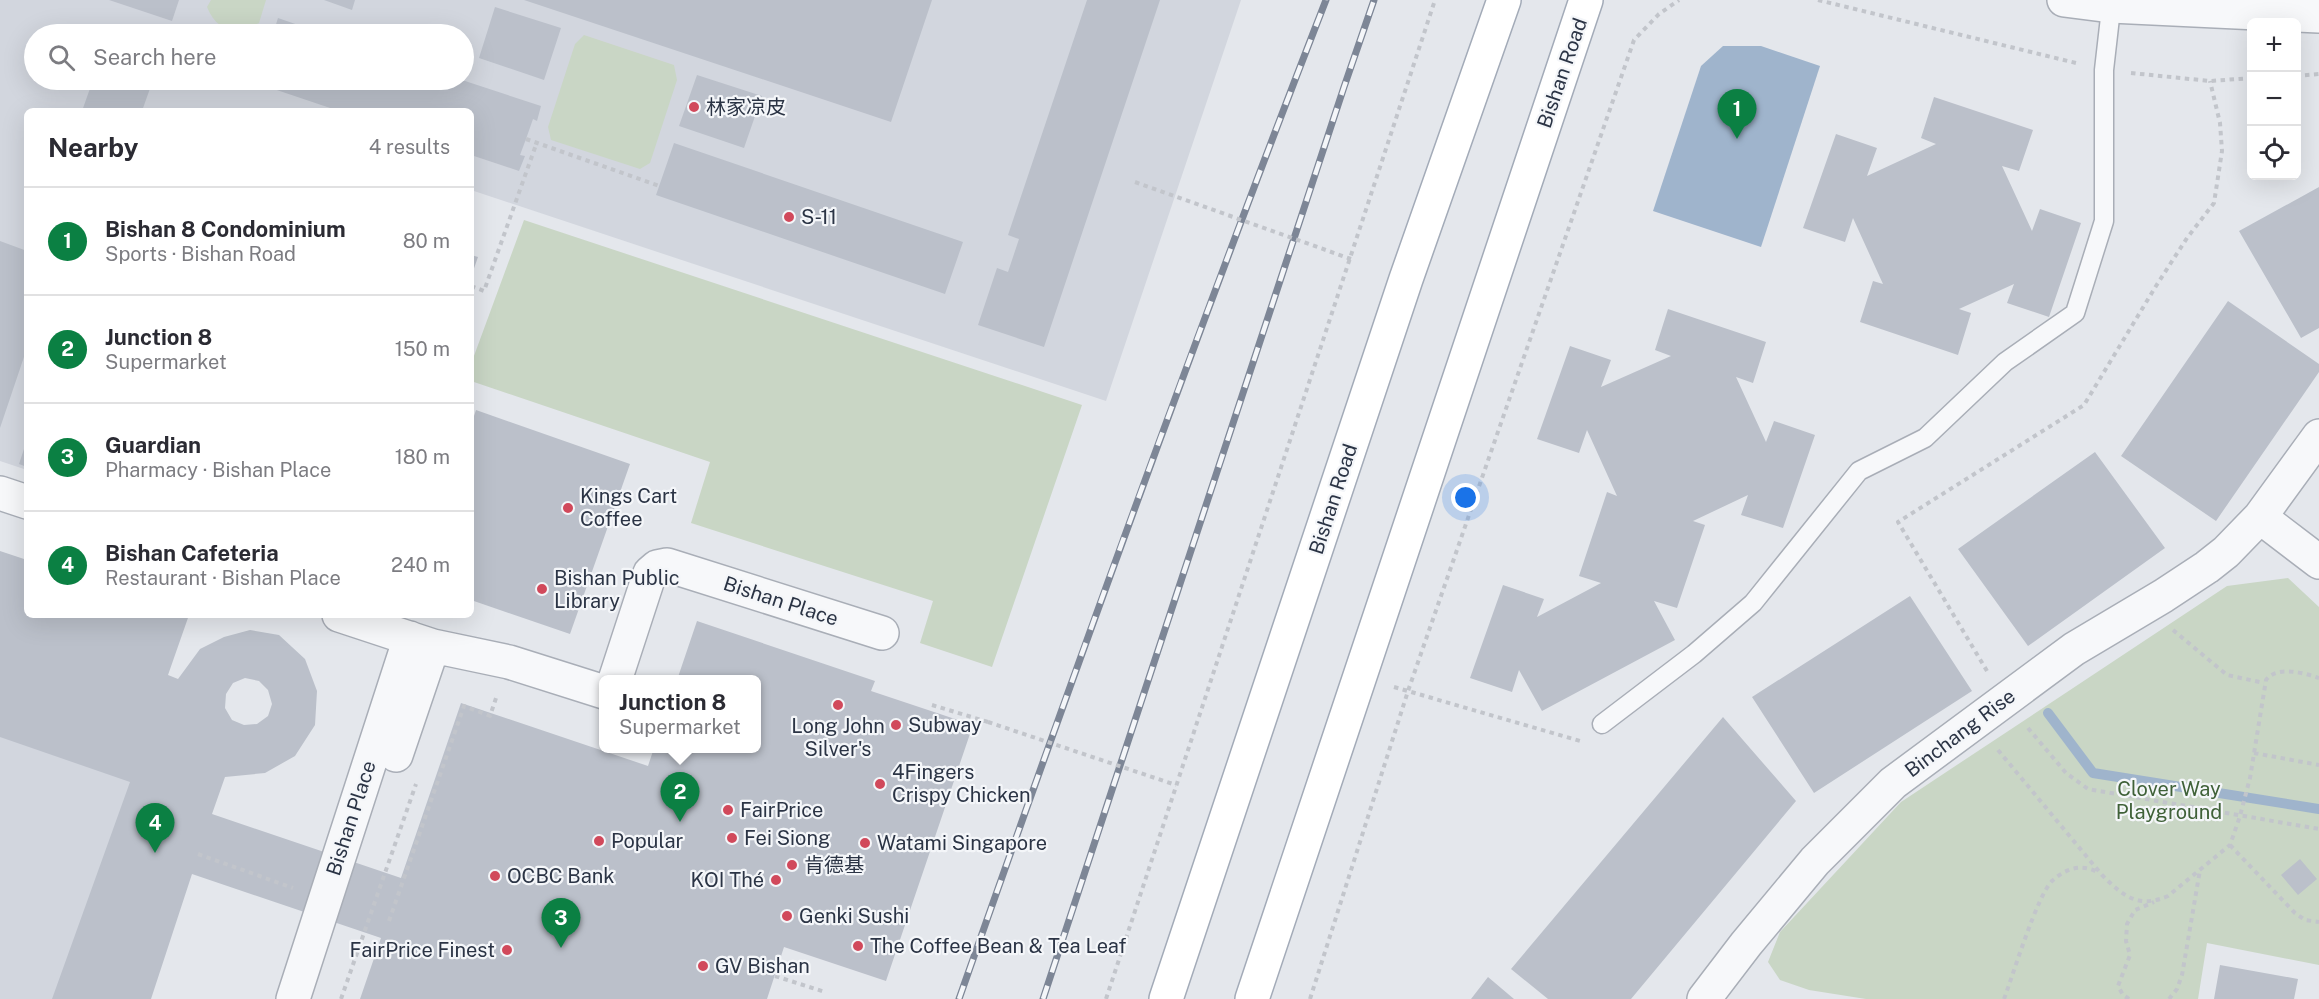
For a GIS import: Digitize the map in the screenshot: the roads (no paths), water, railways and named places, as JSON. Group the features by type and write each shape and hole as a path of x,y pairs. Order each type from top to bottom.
{"main road":[{"name":"Bishan Road","path":"1166,999 1406,279 1504,0"},
{"path":"1583,10 1609,0"},
{"name":"Bishan Road","path":"1252,999 1583,10"}],"street":[{"path":"2064,0 2319,16"},
{"name":"Binchang Rise","path":"1704,999 1815,861 1893,783 1974,721 2074,650 2207,567 2226,552 2260,517 2319,436"},
{"path":"0,493 24,501"},
{"path":"0,512 24,519"},
{"path":"2260,517 2319,562"},
{"name":"Bishan Place","path":"617,675 650,573 657,567 667,565 882,633"},
{"path":"348,618 422,642 509,662 599,691"},
{"name":"Bishan Place","path":"293,999 422,642"},
{"name":"Bishan Place","path":"312,999 422,642"}],"lane":[{"path":"1602,724 1694,654 1753,603 1859,471 1925,438 2005,362 2075,313 2104,221 2104,70 2111,3"}],"water":[{"path":"1723,46 1761,46 1820,66 1761,247 1653,211 1701,66"}],"waterway":[{"path":"2048,713 2093,773 2319,809"}],"railway":[{"path":"959,999 1138,498 1326,0"},
{"path":"1043,999 1374,0"}],"place":[{"name":"林家凉皮","path":"694,107"},
{"name":"Bishan 8 Condominium","path":"1737,139"},
{"name":"S-11","path":"789,217"},
{"name":"Kings Cart Coffee","path":"568,508"},
{"name":"Bishan Public Library","path":"542,589"},
{"name":"Long John Silver's","path":"838,705"},
{"name":"Subway","path":"896,725"},
{"name":"4Fingers Crispy Chicken","path":"880,784"},
{"name":"FairPrice","path":"728,810"},
{"name":"Junction 8","path":"680,822"},
{"name":"Fei Siong","path":"732,838"},
{"name":"Popular","path":"599,841"},
{"name":"Watami Singapore","path":"865,843"},
{"name":"Bishan Cafeteria","path":"155,853"},
{"name":"肯德基","path":"792,865"},
{"name":"OCBC Bank","path":"495,876"},
{"name":"KOI Thé","path":"776,880"},
{"name":"Genki Sushi","path":"787,916"},
{"name":"The Coffee Bean & Tea Leaf","path":"858,946"},
{"name":"Guardian","path":"561,948"},
{"name":"FairPrice Finest","path":"507,950"},
{"name":"GV Bishan","path":"703,966"}],"park label":[{"name":"Clover Way Playground","path":"2169,800"}]}
